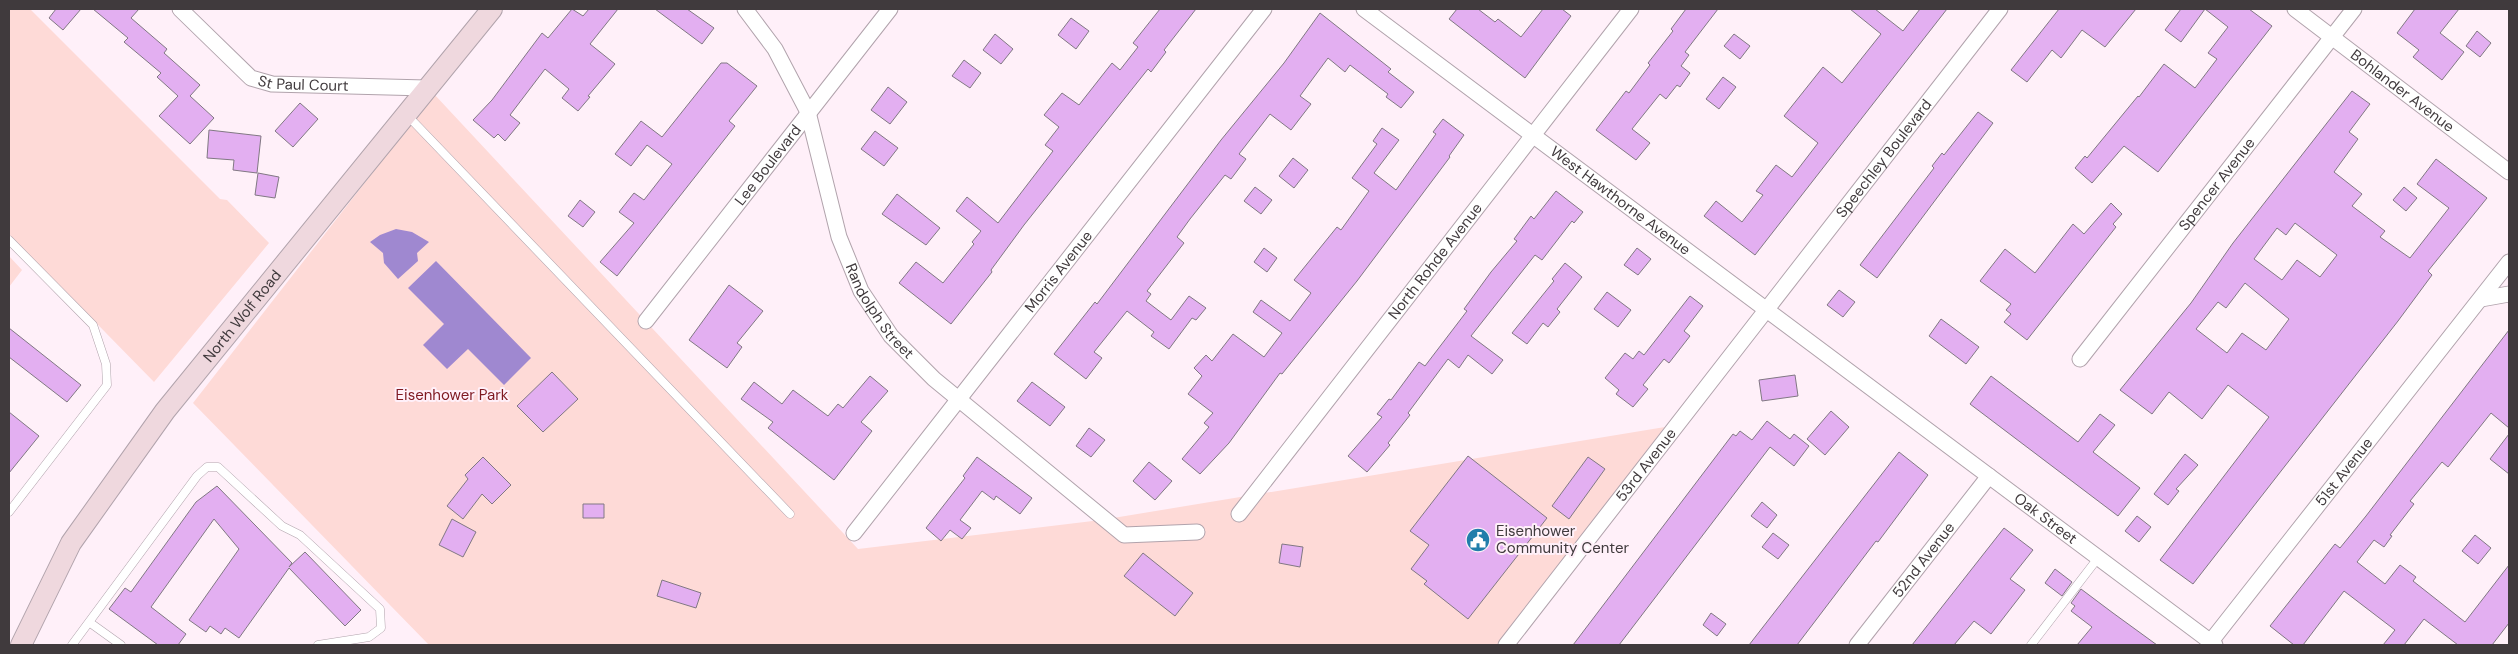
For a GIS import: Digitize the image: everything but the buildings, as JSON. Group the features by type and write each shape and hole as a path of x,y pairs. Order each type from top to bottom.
{"main road":[{"name":"North Wolf Road","path":"25,644 71,543 165,411 492,9"}],"street":[{"name":"St Paul Court","path":"180,9 251,78 272,84 426,88"},
{"name":"Randolph Street","path":"745,9 775,49 808,112 839,237 861,292 891,336 934,379 1124,535 1197,532"},
{"name":"Lee Boulevard","path":"646,321 890,9"},
{"name":"Morris Avenue","path":"854,533 1264,9"},
{"name":"West Hawthorne Avenue","path":"1364,9 1876,391"},
{"name":"North Rohde Avenue","path":"1240,514 1631,9"},
{"name":"Speechley Boulevard","path":"1766,308 2000,9"},
{"name":"Bohlander Avenue","path":"2295,9 2509,172"},
{"name":"Spencer Avenue","path":"2080,359 2354,9"},
{"name":"51st Avenue","path":"2211,644 2509,262"},
{"path":"2481,299 2509,294"},
{"name":"53rd Avenue","path":"1506,645 1766,308"},
{"name":"Oak Street","path":"1876,391 2211,644"},
{"name":"52nd Avenue","path":"1857,645 1989,476"}],"lane":[{"path":"405,114 790,514"},
{"path":"9,240 93,325 106,364 107,384 9,512"},
{"path":"72,645 197,476 207,467 218,467 282,526 300,536 380,609 381,628 368,637 318,645"},
{"path":"2031,645 2098,558"},
{"path":"89,622 122,645"}],"green space":[{"path":"9,9 30,9 220,199 227,200 269,243 154,382 9,234"},
{"name":"Eisenhower Park","path":"434,94 858,549 1101,520 1665,427 1499,645 429,645 193,403"},
{"path":"9,256 22,270 9,287"}],"shaded area":[{"path":"396,229 412,232 429,242 417,253 418,261 398,279 384,263 383,253 370,242 380,235"},
{"path":"436,261 531,358 504,385 468,349 447,369 423,345 444,324 408,288"}],"place":[{"name":"Eisenhower Community Center","path":"1478,540"}]}
